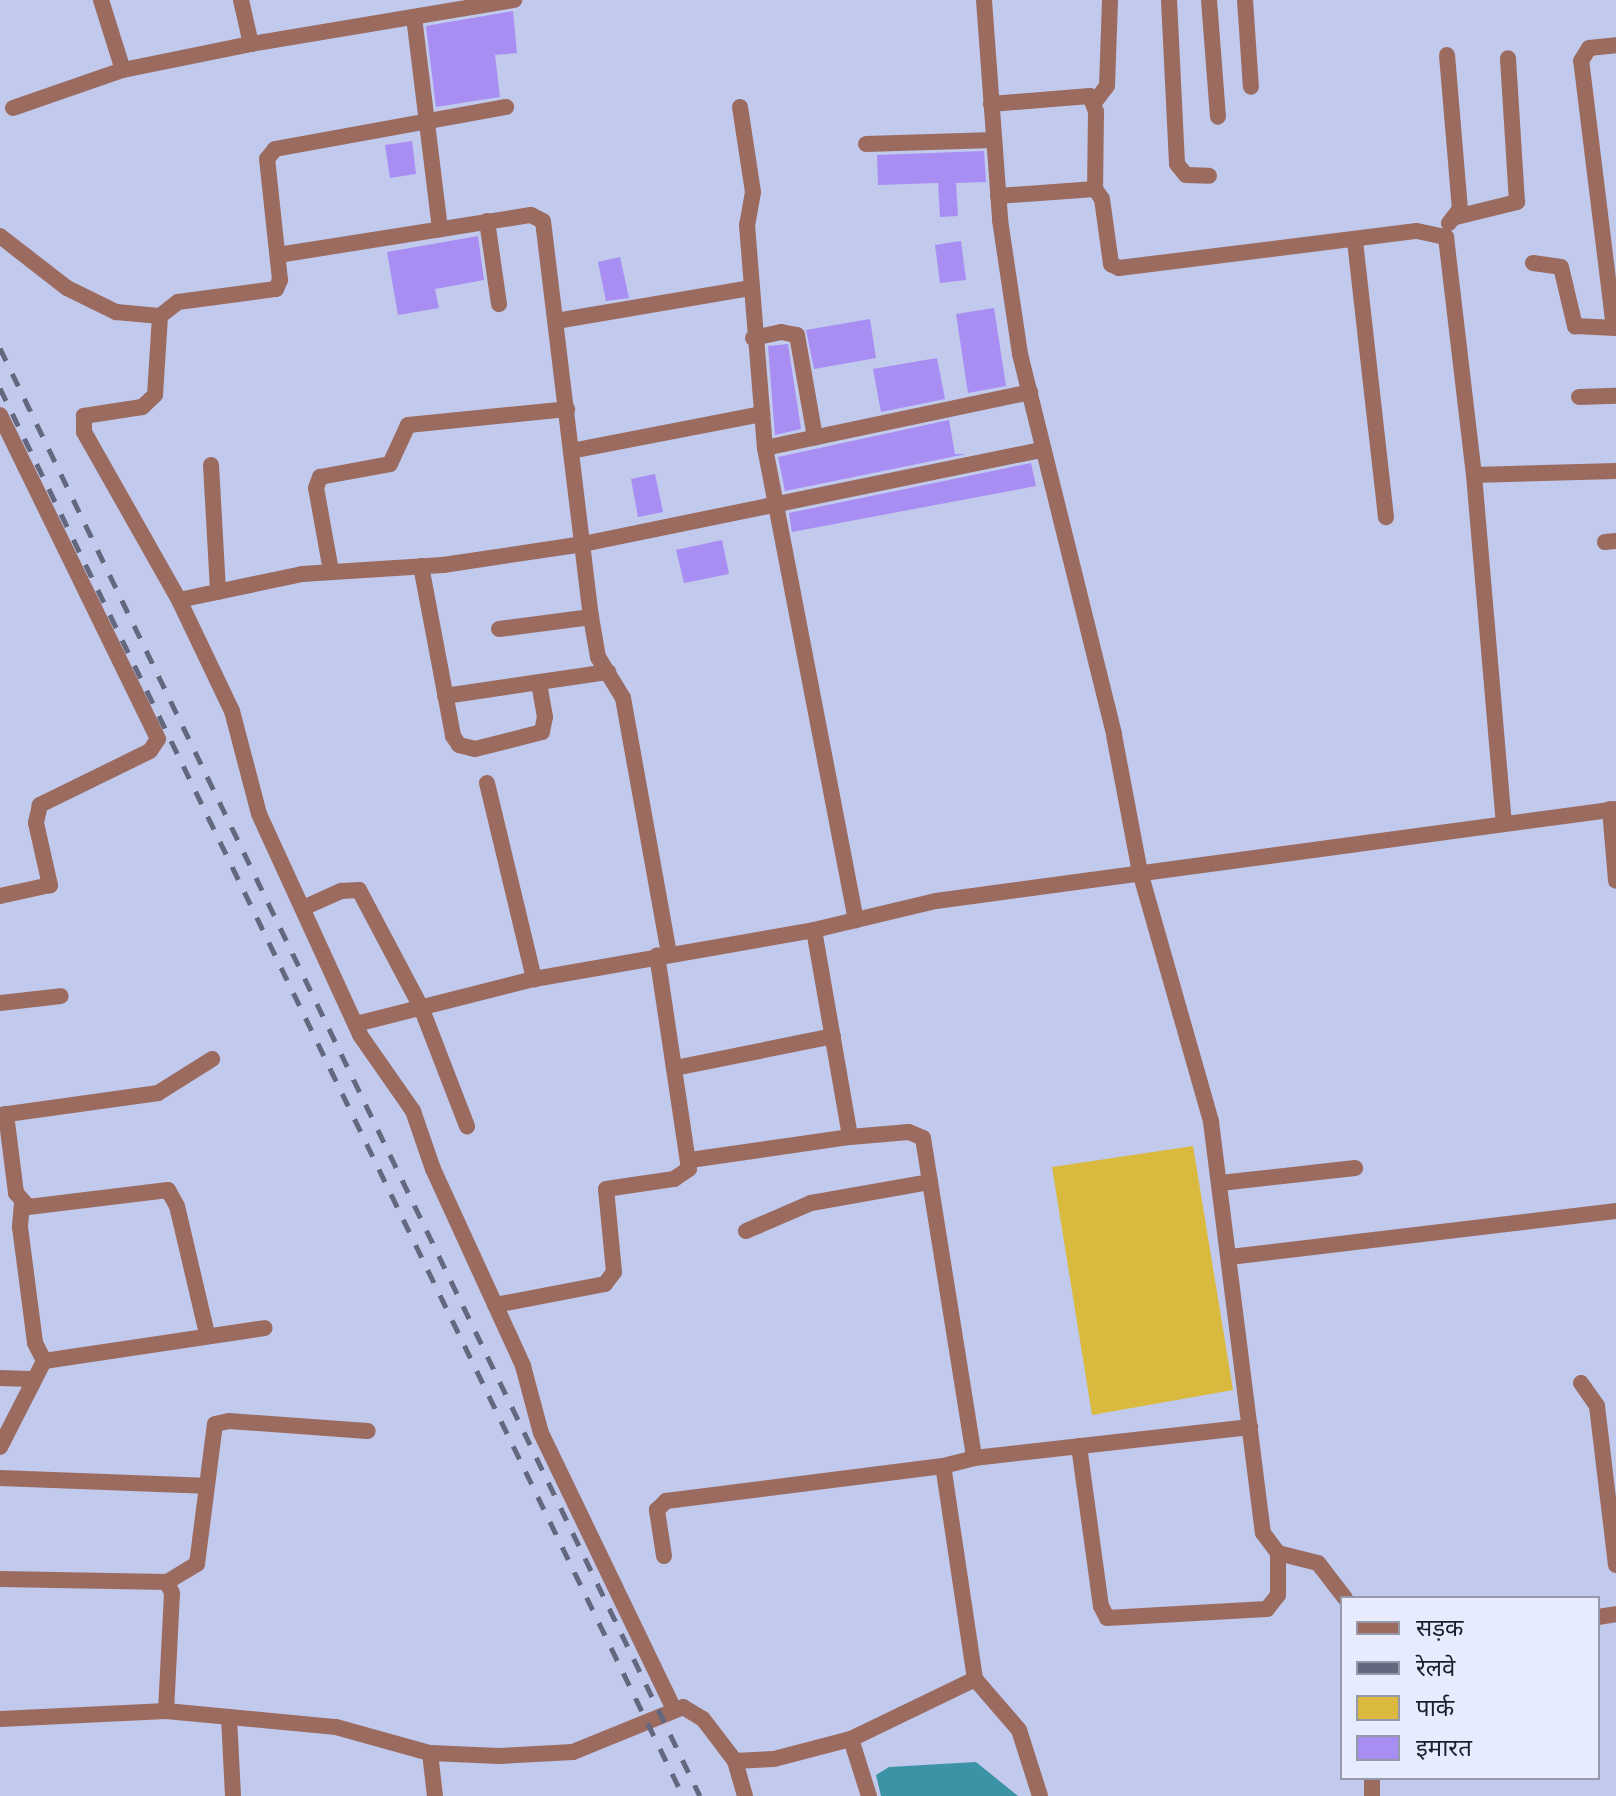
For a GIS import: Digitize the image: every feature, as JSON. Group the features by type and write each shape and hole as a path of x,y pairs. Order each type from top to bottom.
{"street":[{"path":"101,0 123,70"},
{"path":"241,0 251,44"},
{"path":"13,108 123,70 421,11 514,0"},
{"path":"984,0 998,196 1020,354 1040,450 1114,735 1140,872 1191,1040 1220,1183 1263,1533 1278,1553 1278,1595 1267,1609 1116,1621 1107,1618 1101,1606 1079,1446"},
{"path":"1110,0 1107,86 1094,103 1095,189 1102,199 1111,264 1119,268 1439,232 1456,217 1517,202 1508,58"},
{"path":"1169,0 1177,164 1186,175 1209,176"},
{"path":"1209,0 1218,117"},
{"path":"1245,0 1251,87"},
{"path":"421,11 440,229"},
{"path":"1533,263 1561,267 1575,326 1615,328 1581,61 1589,48 1616,45"},
{"path":"1447,55 1459,198 1456,217"},
{"path":"991,104 1083,94 1094,103"},
{"path":"0,236 82,295 116,312 160,316 178,302 271,293 280,280 270,153 506,107"},
{"path":"740,107 753,192 747,225 753,338 765,448 856,920"},
{"path":"866,144 994,140"},
{"path":"998,196 1095,189"},
{"path":"278,255 531,215 543,221 591,617 598,657 623,698 663,954 675,1068 690,1160 683,1176 606,1189 614,1272 605,1284 495,1305"},
{"path":"487,221 499,304"},
{"path":"1439,232 1450,247 1474,475 1504,823"},
{"path":"1355,241 1386,517"},
{"path":"556,321 751,288"},
{"path":"160,316 158,385 149,403 91,413 80,423 179,600 232,711 254,802 356,1024 408,1101 523,1366 541,1433 674,1709"},
{"path":"753,338 790,331 797,335 815,437"},
{"path":"765,448 1030,392"},
{"path":"1579,397 1616,396"},
{"path":"331,571 316,488 320,477 390,464 408,425 567,409"},
{"path":"571,451 762,414"},
{"path":"0,415 158,739 150,751 40,805 36,823 50,885 0,896"},
{"path":"179,600 331,571 421,566 583,544 1040,450"},
{"path":"211,465 218,592"},
{"path":"1474,475 1616,471"},
{"path":"421,566 453,736 459,745 475,749 542,732 545,717 539,684"},
{"path":"499,629 591,617"},
{"path":"445,696 608,672"},
{"path":"487,783 534,979"},
{"path":"356,1024 534,979 814,930 936,901 1613,809 1616,881"},
{"path":"303,908 341,891 359,890 421,1007 467,1126"},
{"path":"814,930 850,1137"},
{"path":"0,1003 61,996"},
{"path":"675,1068 833,1036"},
{"path":"44,1361 35,1343 20,1227 22,1203 3,1114 158,1093 212,1059"},
{"path":"690,1160 850,1137 918,1133 930,1182 974,1458"},
{"path":"1220,1183 1355,1168"},
{"path":"746,1231 811,1203 930,1182"},
{"path":"22,1203 38,1208 168,1190 177,1206 207,1334"},
{"path":"1230,1257 1616,1211"},
{"path":"0,1447 30,1379 44,1361 207,1334 265,1328"},
{"path":"0,1378 30,1379"},
{"path":"1581,1383 1597,1406 1616,1565"},
{"path":"0,1579 167,1582 197,1564 212,1432 221,1421 368,1431"},
{"path":"664,1556 657,1510 666,1501 943,1466 974,1458 1250,1427"},
{"path":"943,1466 975,1679 1019,1730 1040,1796"},
{"path":"0,1478 204,1486"},
{"path":"1278,1553 1318,1563 1343,1596"},
{"path":"166,1711 172,1593 167,1582"},
{"path":"735,1761 761,1761 851,1739 975,1679"},
{"path":"0,1719 166,1711 336,1727 430,1753 476,1757 573,1752 674,1709 696,1712 735,1761 745,1796"},
{"path":"229,1717 233,1796"},
{"path":"851,1739 869,1796"},
{"path":"430,1753 435,1796"}],"green space":[{"path":"1193,1146 1233,1390 1092,1415 1052,1167"}],"shaded area":[{"path":"976,1762 1018,1796 881,1796 876,1775 889,1767"}],"building":[{"path":"513,11 517,53 495,55 500,97 436,107 426,26"},
{"path":"412,141 416,174 390,178 385,145"},
{"path":"984,151 986,182 956,183 958,216 940,217 938,183 878,185 877,155"},
{"path":"478,236 484,280 435,289 439,308 398,315 387,252"},
{"path":"961,241 966,280 940,283 935,245"},
{"path":"620,257 629,298 606,301 598,262"},
{"path":"994,308 1006,386 968,393 956,314"},
{"path":"870,319 876,358 814,369 806,330"},
{"path":"788,344 801,429 775,435 768,346"},
{"path":"937,358 945,399 881,412 873,369"},
{"path":"949,420 955,454 966,454 785,491 778,457"},
{"path":"1031,463 1036,486 792,532 789,513"},
{"path":"655,474 663,512 638,517 631,479"},
{"path":"722,540 729,574 684,583 676,550"}],"railway":[{"path":"0,348 700,1796"},
{"path":"0,388 683,1796"}]}
